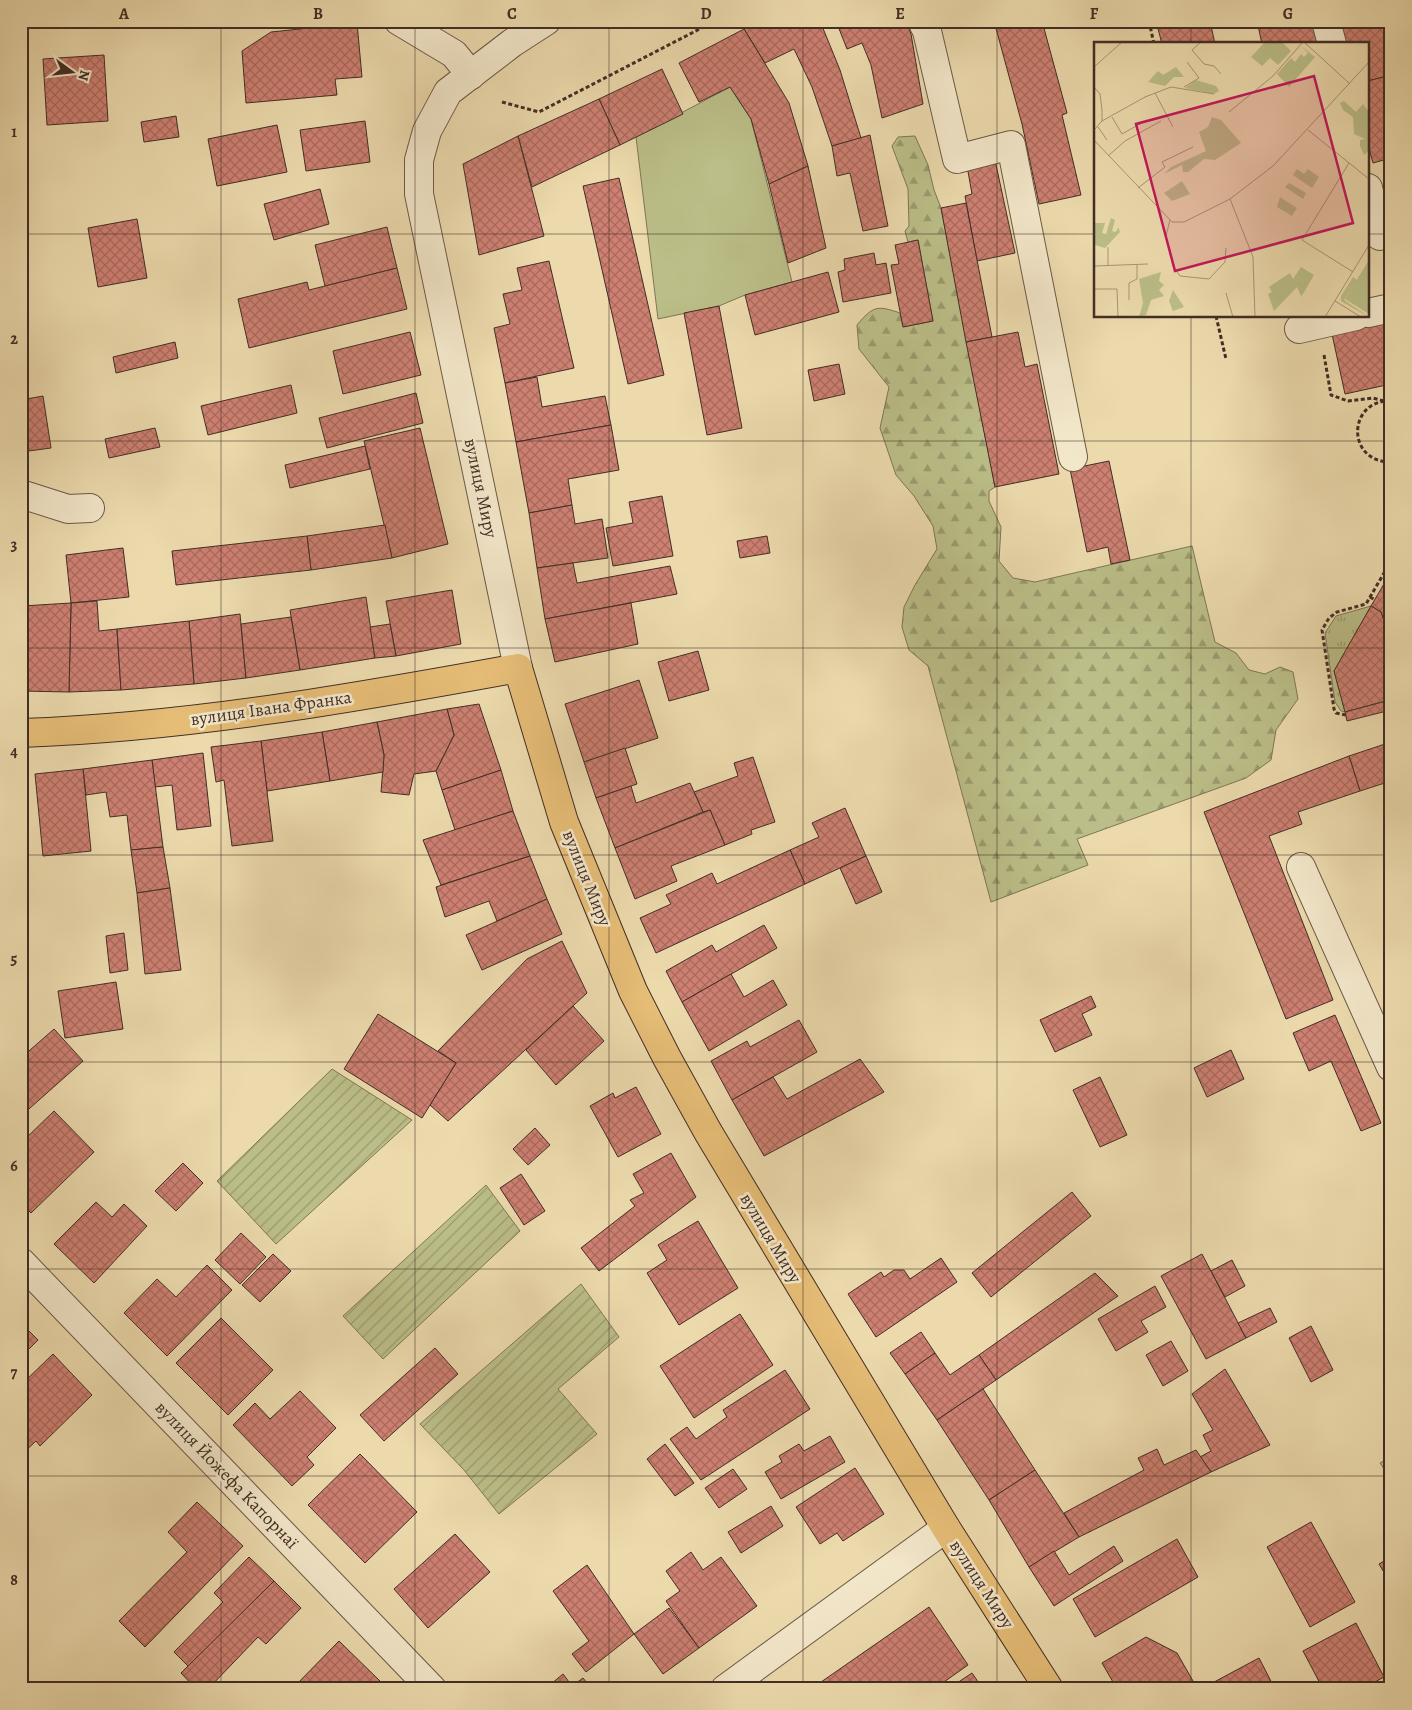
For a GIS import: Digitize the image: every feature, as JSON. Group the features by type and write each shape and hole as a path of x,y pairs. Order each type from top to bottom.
{"main road":[{"name":"вулиця Івана Франка","path":"21,733 154,725 341,698 518,668"},
{"name":"вулиця Миру","path":"518,668 564,822 633,990 708,1132 946,1528 1049,1689"}],"street":[{"path":"399,21 454,54 471,75"},
{"name":"вулиця Миру","path":"518,668 419,194 419,160 428,131 448,92 512,43 546,21"},
{"path":"922,21 927,32 957,159 1011,145 1073,457"},
{"path":"1326,21 1331,42"},
{"path":"1370,196 1380,236"},
{"path":"1370,313 1391,308"},
{"path":"1298,329 1347,318"},
{"path":"21,494 68,509 90,508"},
{"path":"1301,867 1391,1067"},
{"name":"вулиця Йожефа Капорнаї","path":"21,1262 432,1689"},
{"path":"725,1689 946,1528"}],"path":[{"path":"502,102 539,112 715,21"},
{"path":"1149,21 1154,42"},
{"path":"1216,318 1226,359"},
{"path":"1323,350 1331,395 1348,400 1374,398 1391,401"},
{"path":"1384,400 1366,409 1361,417 1357,436 1366,454 1375,459 1391,462"},
{"path":"1346,715 1336,713 1334,709 1322,630 1332,615 1366,604 1391,561"},
{"path":"1370,597 1375,600"}],"green space":[{"path":"730,87 751,119 792,282 745,295 719,306 658,319 636,137"},
{"path":"915,136 928,165 941,208 995,487 989,491 989,501 1001,527 999,561 1013,578 1035,582 1192,546 1215,642 1236,653 1249,670 1265,674 1280,667 1293,672 1298,699 1276,730 1271,760 1246,778 1077,839 1088,865 991,902 928,666 909,650 902,627 904,607 937,549 933,526 914,496 896,475 880,428 889,387 859,349 857,325 867,314 876,309 881,308 900,313 903,327 933,321 918,240 908,242 905,231 909,226 908,189 892,146 898,137"},
{"path":"1371,606 1334,671 1345,712 1341,711 1335,702 1325,633 1336,616"},
{"path":"332,1069 412,1120 276,1244 217,1181"},
{"path":"486,1185 520,1231 383,1359 343,1316"},
{"path":"581,1284 619,1337 558,1389 597,1434 499,1514 464,1470 420,1424"},
{"path":"1391,1457 1391,1479 1380,1463"}],"building":[{"path":"762,21 820,21 840,70 861,138 832,146 812,87 794,49 765,63 744,29"},
{"path":"836,21 906,21 911,34 923,104 882,118 871,65 862,43 847,49"},
{"path":"935,21 957,21 939,30"},
{"path":"994,21 1042,21 1067,113 1062,115 1081,195 1039,204 1022,124"},
{"path":"1156,21 1210,21 1215,42 1161,42"},
{"path":"1257,21 1317,21 1322,42 1262,42"},
{"path":"1337,21 1359,21 1338,27"},
{"path":"1359,21 1390,21 1391,75 1370,80 1370,42 1342,42 1338,27"},
{"path":"357,23 362,77 335,79 337,95 246,103 242,51 271,32"},
{"path":"744,29 789,103 808,166 769,184 751,119 730,87 699,102 679,63"},
{"path":"104,55 108,121 47,125 43,59"},
{"path":"662,69 683,114 620,145 599,99"},
{"path":"1391,75 1391,158 1373,163 1370,152 1370,80"},
{"path":"599,99 620,145 532,187 518,136"},
{"path":"176,116 179,137 144,142 141,122"},
{"path":"365,121 370,162 306,171 300,130"},
{"path":"277,125 287,172 217,186 208,139"},
{"path":"870,135 888,226 863,231 850,173 837,176 832,146"},
{"path":"518,136 544,236 479,255 463,164"},
{"path":"995,160 1015,253 977,261 965,196 972,194 967,166"},
{"path":"808,166 826,248 788,263 769,184"},
{"path":"619,178 664,375 628,384 583,186"},
{"path":"320,189 329,224 274,240 264,204"},
{"path":"966,203 992,337 966,342 941,208"},
{"path":"137,219 147,278 98,287 88,228"},
{"path":"387,227 397,268 325,286 315,245"},
{"path":"918,240 933,321 903,327 891,265 899,264 895,245"},
{"path":"874,253 876,265 886,263 891,293 843,302 838,272 845,270 844,259"},
{"path":"549,261 574,368 505,383 494,328 510,324 503,294 522,290 517,268"},
{"path":"397,268 407,309 249,348 238,299 307,282 309,290"},
{"path":"828,272 839,312 755,335 745,295"},
{"path":"719,306 742,428 707,435 684,313"},
{"path":"1391,322 1391,384 1345,394 1332,334"},
{"path":"410,332 421,375 343,394 333,351"},
{"path":"1018,332 1025,367 1037,364 1059,474 995,487 966,342"},
{"path":"175,342 178,358 116,373 113,357"},
{"path":"839,364 845,394 814,401 808,370"},
{"path":"537,377 542,407 605,396 611,425 516,442 505,383"},
{"path":"291,385 297,413 208,435 201,406"},
{"path":"416,393 423,423 327,448 319,418"},
{"path":"43,396 51,448 21,452 21,400"},
{"path":"611,425 619,470 568,479 572,505 529,513 516,442"},
{"path":"155,428 160,447 109,458 105,439"},
{"path":"420,428 448,544 392,558 364,441"},
{"path":"365,446 370,469 290,488 285,465"},
{"path":"1109,461 1130,560 1111,564 1108,547 1087,552 1070,469"},
{"path":"662,496 673,556 613,566 606,528 633,523 629,502"},
{"path":"572,505 575,524 602,519 608,558 537,568 529,513"},
{"path":"385,525 392,558 311,570 307,536"},
{"path":"307,536 311,570 176,585 172,551"},
{"path":"767,536 770,553 740,558 737,541"},
{"path":"123,548 129,597 71,603 66,555"},
{"path":"573,563 577,583 670,566 677,594 545,619 537,568"},
{"path":"1391,572 1391,625 1384,621 1381,612 1371,606"},
{"path":"452,590 461,644 396,656 386,601"},
{"path":"366,597 375,658 300,670 290,610"},
{"path":"97,601 99,631 117,629 121,690 69,692 71,603"},
{"path":"71,603 69,692 21,691 22,606"},
{"path":"631,603 638,644 555,662 545,619"},
{"path":"1371,606 1381,612 1384,621 1391,625 1391,702 1390,700 1345,712 1334,671"},
{"path":"240,614 246,678 194,684 189,621"},
{"path":"291,617 300,670 246,678 241,624"},
{"path":"189,621 194,684 121,690 117,629"},
{"path":"390,624 396,656 375,658 370,627"},
{"path":"698,651 709,690 669,701 658,662"},
{"path":"639,680 658,738 584,762 565,704"},
{"path":"1390,700 1391,710 1347,721 1345,712"},
{"path":"479,704 501,770 442,790 436,771 454,735 447,709"},
{"path":"447,709 454,735 436,771 414,774 409,795 381,792 384,755 377,722"},
{"path":"377,722 384,755 383,772 330,781 322,732"},
{"path":"322,732 330,781 267,791 261,741"},
{"path":"261,741 273,841 232,846 224,780 216,782 211,747"},
{"path":"1391,742 1391,781 1360,791 1349,756"},
{"path":"625,748 637,784 596,798 584,762"},
{"path":"203,753 211,826 177,830 172,785 155,787 152,760"},
{"path":"1349,756 1360,791 1298,812 1302,824 1269,836 1333,1000 1286,1019 1204,812"},
{"path":"753,757 775,822 751,830 752,834 725,845 710,810 703,812 694,792 738,776 734,763"},
{"path":"152,760 163,847 131,850 127,815 110,817 106,792 86,795 83,769"},
{"path":"83,769 91,851 43,856 35,774"},
{"path":"501,770 513,811 455,830 442,790"},
{"path":"690,783 703,812 615,848 596,798 631,786 636,803"},
{"path":"845,808 866,856 805,884 790,850 819,837 812,823"},
{"path":"710,810 725,845 671,866 677,881 635,899 615,848"},
{"path":"513,811 530,856 441,885 423,840"},
{"path":"163,847 170,888 137,893 131,850"},
{"path":"790,850 805,884 656,953 640,918 671,904 666,895 712,873 717,884"},
{"path":"530,856 547,899 497,921 489,901 445,917 436,887"},
{"path":"866,856 882,892 856,904 840,868"},
{"path":"170,888 181,970 145,974 137,893"},
{"path":"547,899 562,934 482,970 466,935"},
{"path":"1391,912 1391,924 1386,914"},
{"path":"764,925 777,948 682,1002 666,971 712,945 716,952"},
{"path":"124,933 128,970 110,973 106,936"},
{"path":"562,941 587,993 448,1121 430,1105 456,1063 438,1051 527,959"},
{"path":"731,974 744,997 773,980 787,1005 709,1051 682,1002"},
{"path":"116,982 123,1029 65,1038 58,991"},
{"path":"1091,996 1096,1007 1082,1014 1092,1035 1055,1052 1040,1020"},
{"path":"573,1006 604,1041 556,1085 526,1050"},
{"path":"378,1014 456,1063 422,1118 344,1069"},
{"path":"1335,1015 1381,1123 1361,1131 1331,1061 1309,1071 1293,1033"},
{"path":"799,1020 817,1052 732,1100 711,1061 747,1041 750,1047"},
{"path":"54,1029 83,1061 21,1116 21,1058"},
{"path":"1231,1050 1244,1079 1207,1097 1194,1068"},
{"path":"860,1059 884,1092 764,1156 732,1100 773,1077 787,1099"},
{"path":"1100,1077 1127,1135 1100,1147 1073,1090"},
{"path":"636,1087 661,1134 618,1157 590,1106 613,1093 615,1098"},
{"path":"54,1111 94,1152 31,1213 21,1203 21,1143"},
{"path":"535,1128 550,1145 528,1165 513,1149"},
{"path":"671,1153 696,1197 599,1271 581,1248 635,1206 630,1200 644,1193 633,1174"},
{"path":"183,1163 203,1183 176,1211 155,1191"},
{"path":"521,1174 545,1211 524,1225 500,1188"},
{"path":"1072,1192 1091,1216 991,1297 972,1273"},
{"path":"96,1202 112,1217 124,1204 147,1226 94,1283 54,1244"},
{"path":"698,1221 738,1288 679,1325 647,1273 667,1260 658,1245"},
{"path":"241,1233 266,1257 240,1284 215,1260"},
{"path":"273,1254 291,1271 260,1302 242,1285"},
{"path":"1202,1254 1246,1338 1206,1359 1161,1276"},
{"path":"941,1258 957,1282 876,1337 848,1294 881,1272 884,1277 894,1270 904,1270 910,1279"},
{"path":"1232,1260 1245,1286 1225,1297 1211,1271"},
{"path":"207,1265 232,1290 167,1356 124,1313 157,1279 176,1297"},
{"path":"1095,1273 1118,1296 996,1380 979,1355"},
{"path":"1155,1286 1166,1307 1141,1321 1148,1332 1116,1351 1098,1319"},
{"path":"1270,1308 1277,1322 1246,1338 1238,1323"},
{"path":"740,1314 773,1365 694,1418 660,1366"},
{"path":"221,1318 273,1370 228,1415 176,1363"},
{"path":"21,1323 38,1340 21,1357"},
{"path":"1311,1326 1333,1370 1311,1382 1289,1338"},
{"path":"921,1332 935,1353 905,1374 890,1353"},
{"path":"1171,1341 1188,1371 1163,1386 1146,1355"},
{"path":"435,1348 458,1374 384,1441 360,1415"},
{"path":"935,1353 950,1375 979,1355 996,1380 937,1420 905,1374"},
{"path":"53,1354 92,1395 40,1446 36,1441 21,1455 21,1385"},
{"path":"1225,1369 1270,1445 1211,1472 1200,1457 1211,1451 1203,1435 1213,1430 1192,1394"},
{"path":"785,1370 810,1409 701,1480 670,1439 687,1427 696,1439 727,1417 723,1410"},
{"path":"983,1389 1035,1470 989,1500 937,1420"},
{"path":"300,1391 336,1428 307,1457 314,1465 292,1486 233,1425 255,1403 270,1419"},
{"path":"830,1436 845,1462 781,1499 765,1472 782,1462 779,1456 799,1444 804,1451"},
{"path":"665,1444 694,1483 675,1496 647,1459"},
{"path":"1157,1449 1164,1465 1196,1450 1211,1472 1079,1537 1064,1513 1144,1470 1138,1458"},
{"path":"360,1454 417,1512 365,1563 308,1505"},
{"path":"855,1468 884,1514 843,1541 837,1533 820,1544 796,1507"},
{"path":"733,1469 747,1489 719,1508 705,1488"},
{"path":"1035,1470 1079,1537 1029,1567 989,1500"},
{"path":"197,1502 243,1546 145,1647 119,1621 187,1552 168,1532"},
{"path":"771,1506 783,1526 741,1553 728,1532"},
{"path":"1311,1522 1355,1602 1310,1627 1267,1547"},
{"path":"455,1534 490,1572 428,1628 394,1589"},
{"path":"1177,1539 1198,1577 1095,1637 1073,1599"},
{"path":"1114,1546 1123,1561 1054,1606 1029,1567 1054,1551 1069,1575"},
{"path":"691,1552 703,1570 721,1557 757,1606 699,1648 666,1601 680,1591 666,1571"},
{"path":"249,1557 274,1581 189,1667 174,1652 223,1602 214,1593"},
{"path":"1391,1557 1391,1584 1379,1564"},
{"path":"587,1565 634,1634 586,1672 572,1654 589,1641 553,1591"},
{"path":"274,1581 301,1608 266,1644 258,1637 208,1689 196,1689 181,1673"},
{"path":"929,1607 968,1665 934,1689 811,1689"},
{"path":"669,1608 699,1648 663,1674 634,1634"},
{"path":"1356,1623 1384,1677 1362,1689 1323,1689 1303,1651"},
{"path":"1146,1637 1177,1653 1197,1688 1117,1689 1102,1663"},
{"path":"339,1641 380,1681 373,1689 292,1689"},
{"path":"1259,1658 1275,1689 1201,1689"},
{"path":"972,1673 983,1689 948,1689"},
{"path":"563,1674 572,1686 583,1678 592,1689 545,1689"}]}
